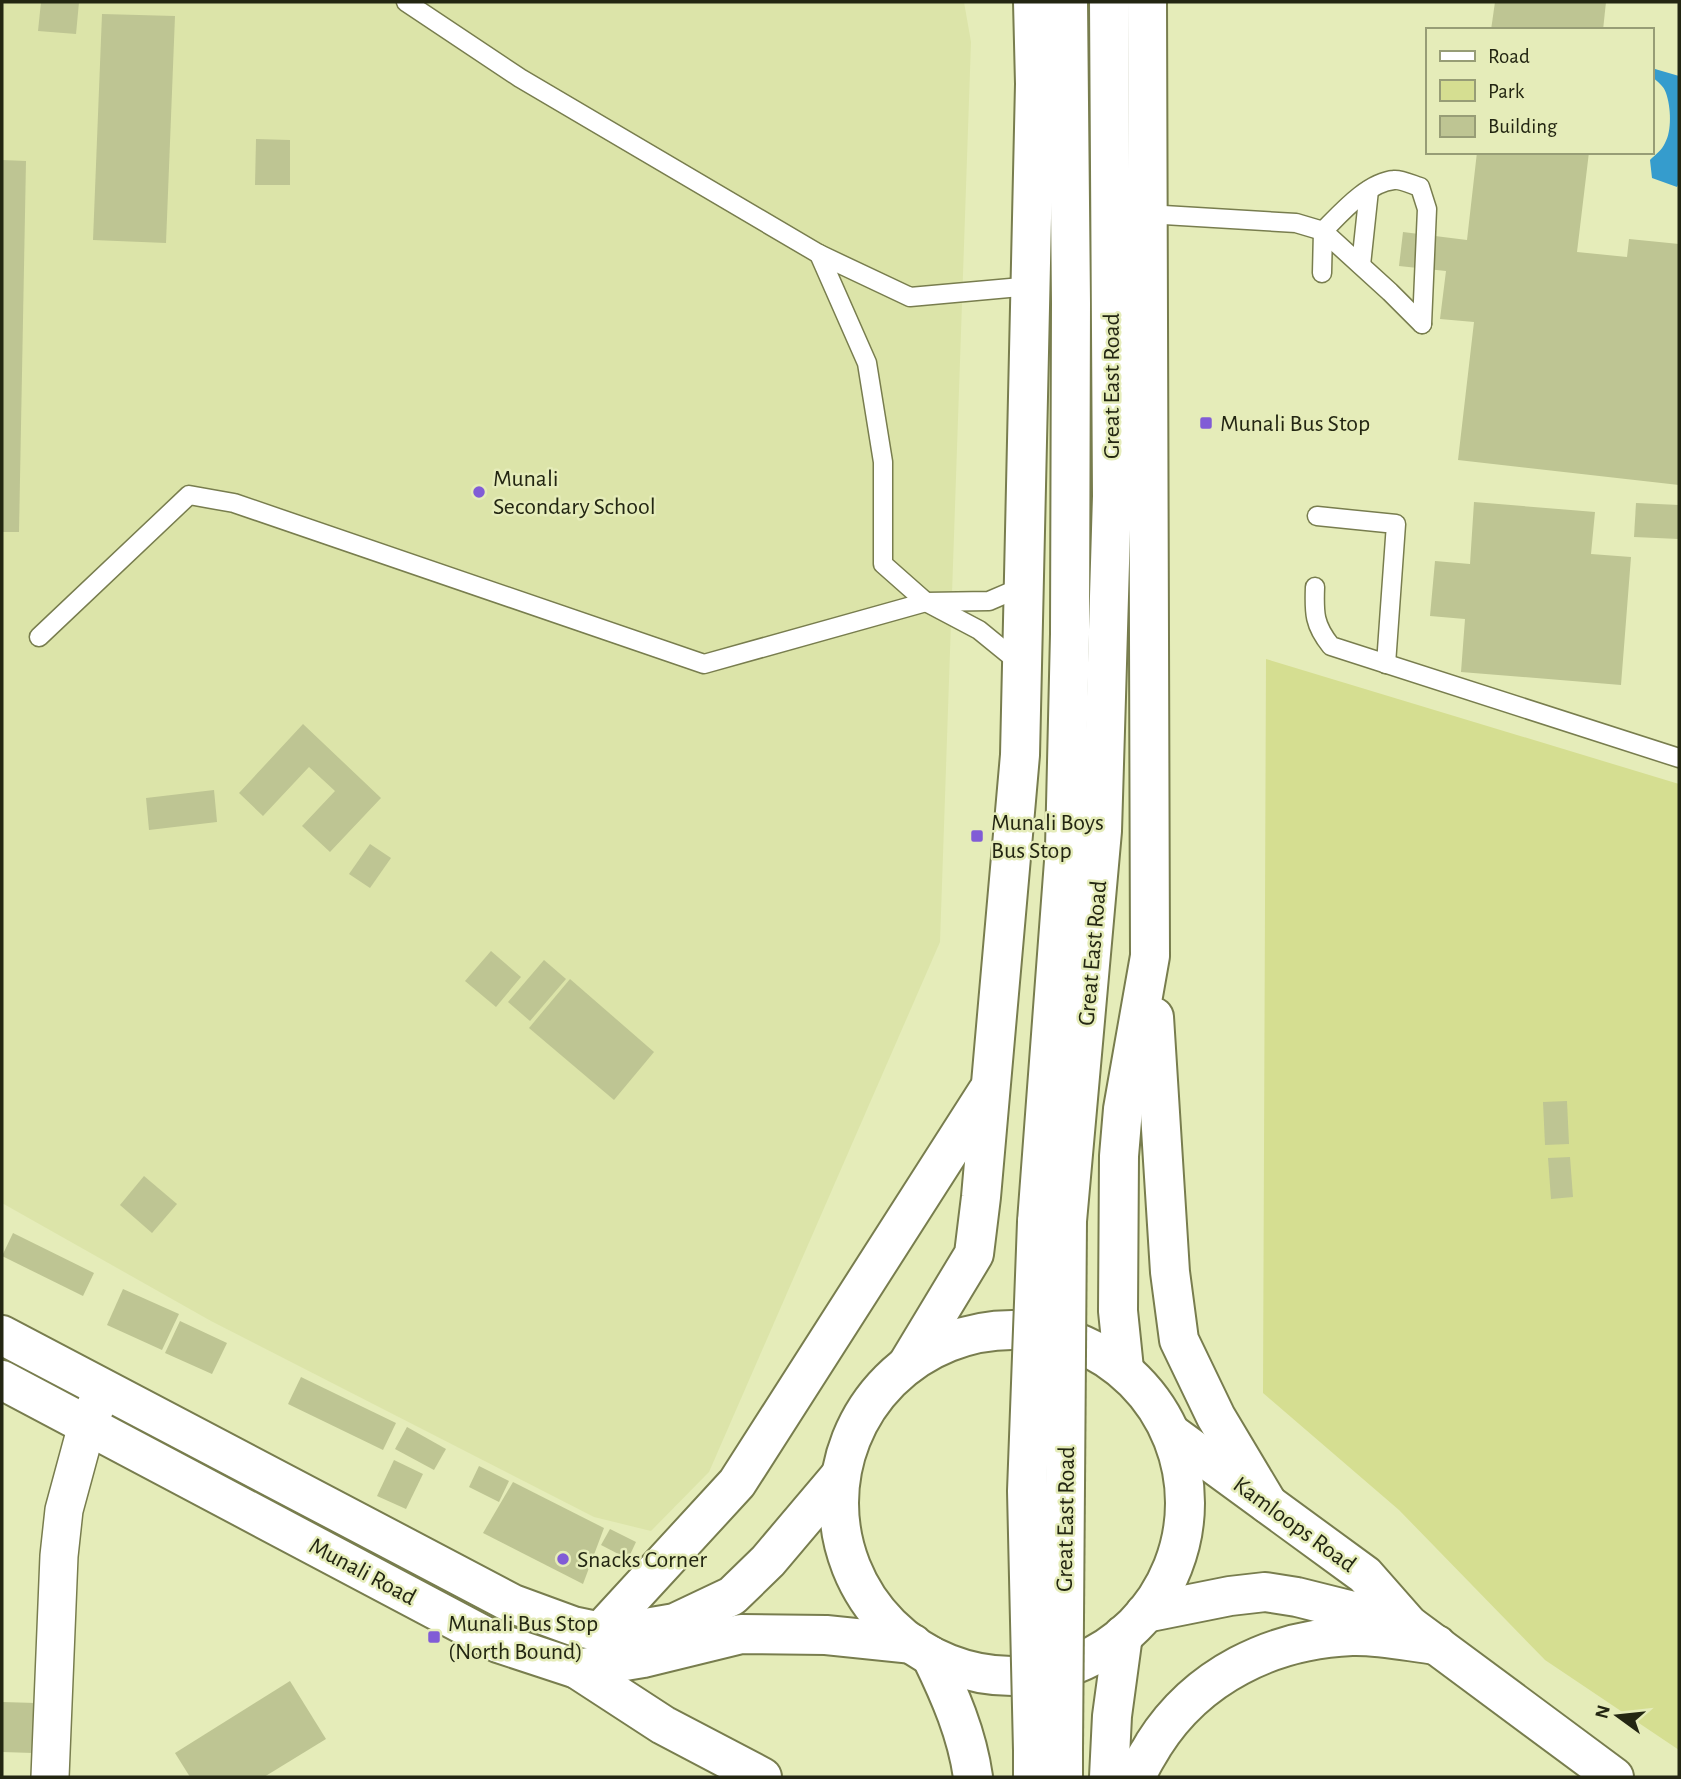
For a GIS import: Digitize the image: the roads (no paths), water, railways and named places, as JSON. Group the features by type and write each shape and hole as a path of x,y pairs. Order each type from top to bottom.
{"main road":[{"path":"907,1365 974,1254 1020,755 1035,83 1033,2"},
{"name":"Great East Road","path":"1052,1222 1070,634 1068,2"},
{"name":"Great East Road","path":"1048,1764 1027,1491 1052,1222 1102,831 1112,496 1109,2"},
{"name":"Great East Road","path":"1124,1369 1118,1311 1119,1156 1123,1108 1150,956 1147,2"},
{"path":"1150,956 1170,1272 1179,1340 1216,1417 1268,1504"},
{"path":"600,1632 737,1483 989,1088"},
{"path":"977,1332 1015,1332 1054,1337 1090,1350 1124,1369 1152,1399 1172,1434 1185,1470 1188,1509 1182,1547 1168,1582 1134,1624 1089,1658 1051,1671 1010,1676 969,1671 922,1650 886,1621 861,1587 845,1552 837,1515 839,1477 850,1434 874,1396 907,1365 941,1345 977,1332"},
{"name":"Munali Road","path":"2,1335 513,1604 573,1626 611,1634 675,1623 732,1596 768,1561 839,1477"},
{"name":"Munali Road","path":"2,1380 498,1643 567,1666 643,1658 741,1634 825,1635 922,1650"},
{"name":"Kamloops Road","path":"1172,1434 1365,1575 1423,1635 1614,1777"},
{"name":"Kamloops Road","path":"1134,1624 1230,1596 1265,1592 1297,1597 1423,1635"},
{"path":"1109,1777 1111,1716 1134,1624"},
{"path":"1136,1777 1167,1724 1204,1687 1249,1659 1300,1642 1353,1636 1423,1635"},
{"path":"922,1650 952,1699 970,1754 972,1777"},
{"path":"567,1666 663,1725 762,1777"}],"street":[{"path":"50,1777 59,1556 64,1510 87,1425 104,1387"}],"lane":[{"path":"406,2 520,78 819,254 910,297 1031,286"},
{"path":"1147,214 1296,223 1323,231 1422,324 1427,209 1420,187 1395,180 1368,190 1323,231 1322,273"},
{"path":"1361,265 1368,190"},
{"path":"819,254 867,363 883,462 883,564 926,602 979,631 1022,665"},
{"path":"1390,292 1416,288 1424,277"},
{"path":"39,637 189,495 234,503 704,664 926,602 989,601 1024,586"},
{"path":"1317,516 1396,524 1386,664"},
{"path":"1315,587 1314,613 1320,632 1331,646 1679,758"}],"water":[{"path":"1655,69 1679,76 1677,187 1652,178 1650,160 1665,143 1670,119 1665,90 1653,78"}],"place":[{"name":"Munali Bus Stop","path":"1206,423"},
{"name":"Munali Secondary School","path":"479,492"},
{"name":"Munali Boys Bus Stop","path":"977,836"},
{"name":"Snacks Corner","path":"563,1559"},
{"name":"Munali Bus Stop (North Bound)","path":"434,1637"}]}
